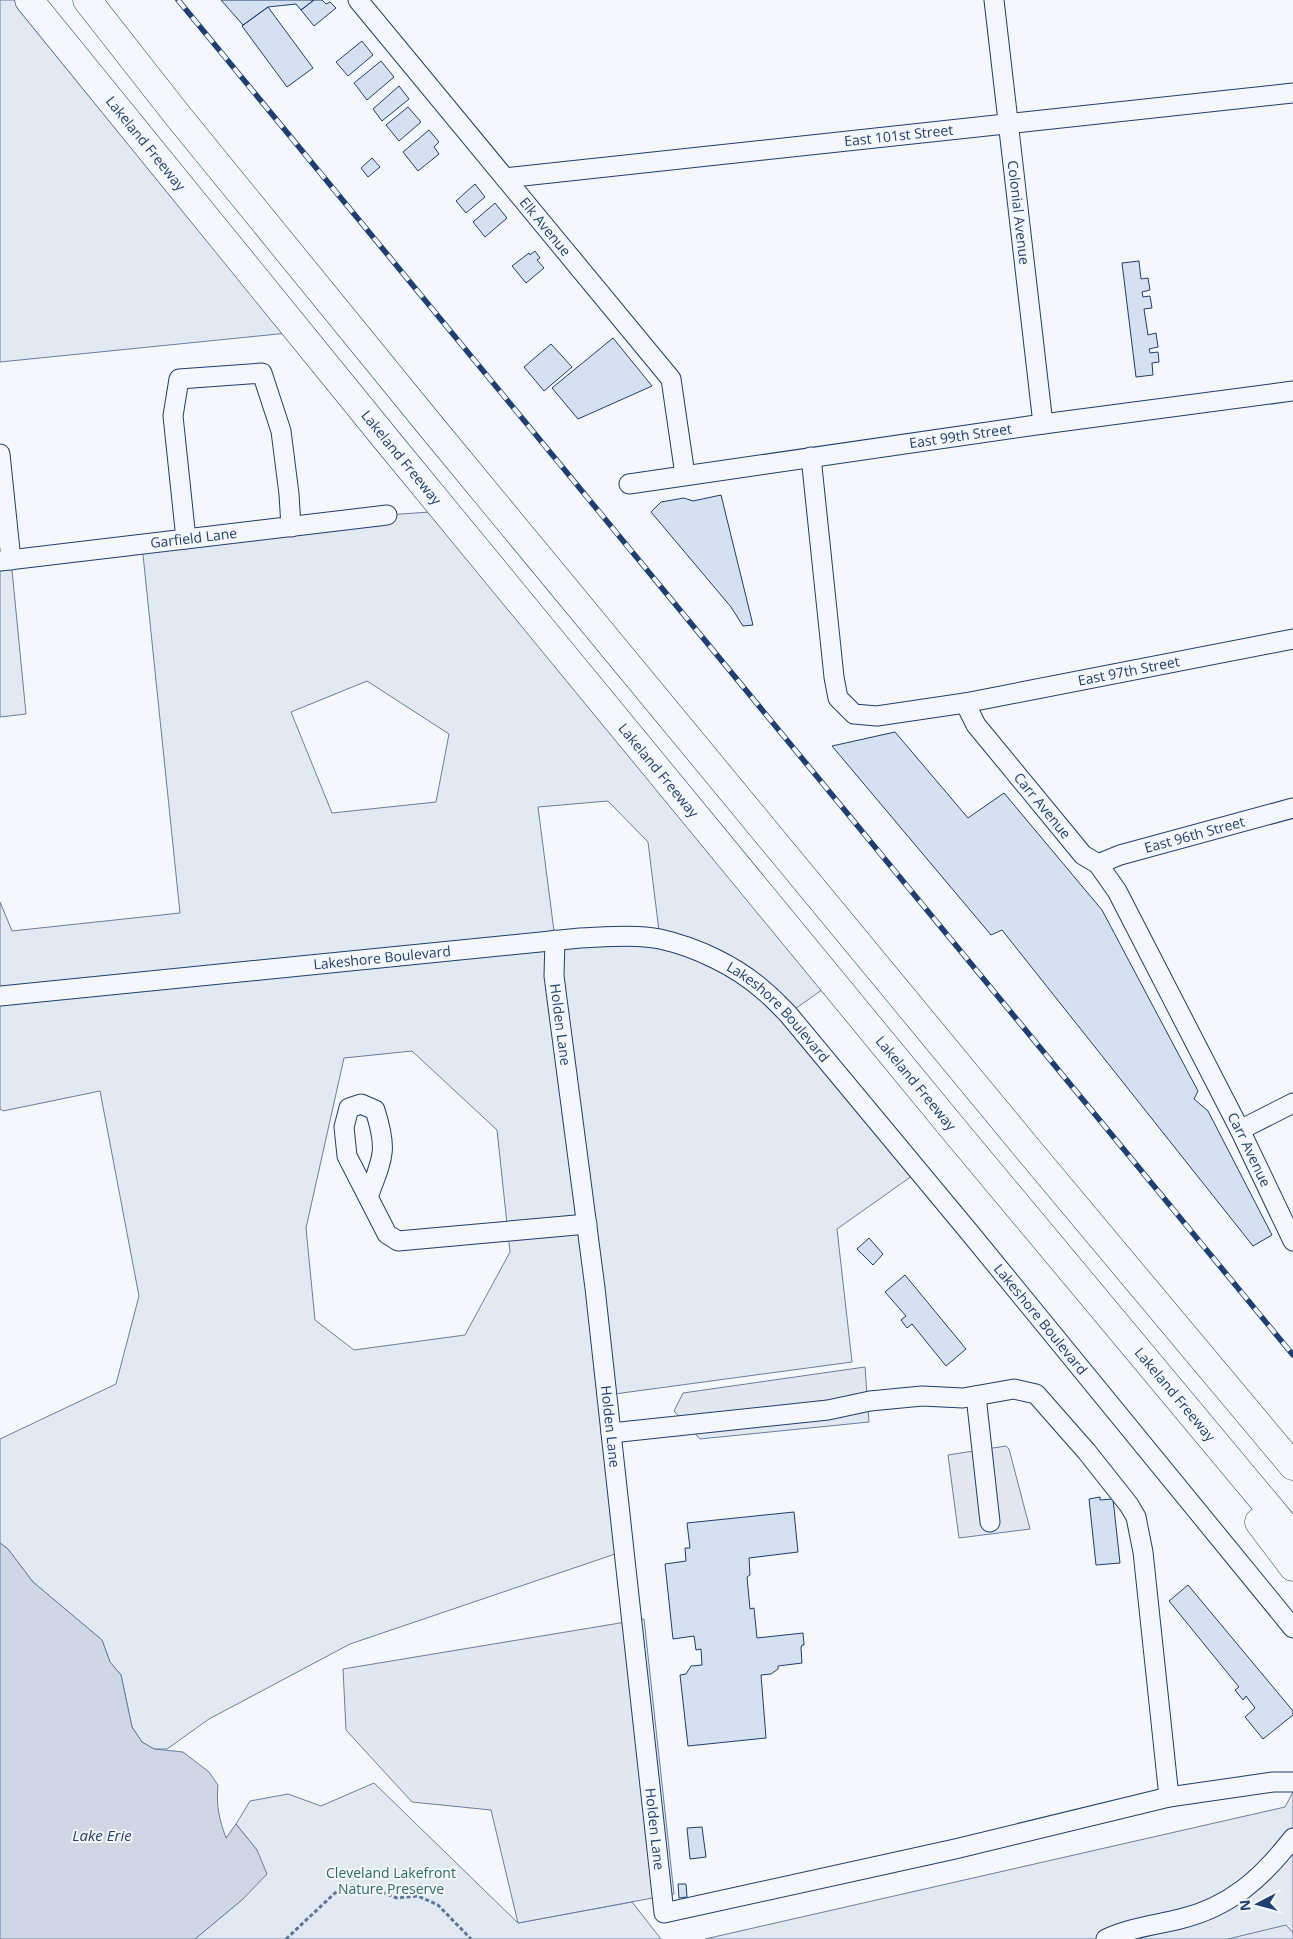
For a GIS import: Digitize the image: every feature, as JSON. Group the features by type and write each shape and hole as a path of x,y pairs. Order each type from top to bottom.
{"highway":[{"name":"Lakeland Freeway","path":"29,0 396,451 958,1134 1293,1536"},
{"path":"87,0 178,116 434,430 1031,1153 1293,1466"},
{"path":"1182,1402 1255,1516 1293,1567"}],"street":[{"name":"Elk Avenue","path":"358,0 671,379 685,475"},
{"name":"Colonial Avenue","path":"994,0 1043,424"},
{"name":"East 101st Street","path":"505,178 1007,122 1293,93"},
{"path":"186,539 173,416 179,379 262,373 281,431 291,527"},
{"name":"East 99th Street","path":"630,484 1043,424 1293,391"},
{"path":"0,454 5,561"},
{"path":"811,457 834,677 838,698 854,714 877,716 965,703"},
{"name":"Garfield Lane","path":"5,561 387,515"},
{"name":"East 97th Street","path":"965,703 1293,639"},
{"name":"Carr Avenue","path":"965,703 982,733 1083,855 1098,864 1116,891 1240,1130 1293,1241"},
{"name":"East 96th Street","path":"1098,864 1120,854 1293,808"},
{"name":"Lakeshore Boulevard","path":"0,996 554,940 620,936 660,939 698,952 735,970 762,989 788,1014 1293,1628"},
{"name":"Holden Lane","path":"554,940 554,976 598,1313 664,1913 955,1849 1169,1797"},
{"path":"1240,1130 1293,1103"},
{"path":"368,1197 387,1234 398,1241 587,1224"},
{"path":"611,1433 828,1410 870,1401 896,1398 922,1396 963,1398 1014,1390 1036,1394 1087,1452 1136,1517 1143,1552 1169,1797 1274,1782 1293,1782"},
{"path":"976,1396 990,1522"},
{"path":"1106,1939 1134,1929 1191,1917 1221,1905 1249,1886 1281,1854 1293,1838"}],"path":[{"path":"286,1939 335,1893 349,1885 371,1888 397,1898 418,1896 438,1904 471,1939"}],"green space":[{"path":"0,0 29,0 298,332 0,362"},
{"path":"444,511 833,982 788,1014 919,1171 837,1229 852,1362 607,1395 624,1551 350,1644 209,1719 167,1749 154,1749 142,1742 132,1727 121,1675 110,1662 102,1640 33,1582 8,1549 0,1543 0,1439 116,1384 139,1296 100,1091 3,1111 0,1109 0,902 12,931 180,913 142,545 387,515","holes":["367,681 449,734 436,802 332,813 291,712","608,801 648,842 660,939 555,939 538,807","412,1051 497,1130 510,1252 465,1335 354,1350 315,1320 306,1228 344,1058"]},
{"path":"11,560 26,714 0,717 0,562"},
{"name":"Cleveland Lakefront Nature Preserve","path":"374,1783 518,1923 632,1902 661,1939 195,1939 243,1899 257,1850 236,1824 250,1801 288,1794 321,1806"},
{"path":"1293,1792 1293,1939 705,1939 1285,1807"}],"shaded area":[{"path":"865,1367 869,1422 700,1439 674,1411 683,1393"},
{"path":"1006,1446 1009,1449 1030,1529 959,1538 948,1455"},
{"path":"644,1619 674,1894 518,1923 491,1810 412,1802 346,1730 343,1669"},
{"path":"1286,1925 1293,1933 1293,1939 1228,1939"}],"water":[{"name":"Lake Erie","path":"0,1543 8,1549 33,1582 102,1640 110,1662 121,1675 132,1727 142,1742 154,1749 183,1752 209,1772 218,1785 217,1799 226,1838 236,1824 257,1850 267,1874 243,1899 195,1939 0,1939"}],"building":[{"path":"221,0 314,0 301,10 296,4 268,7 243,25"},
{"path":"314,0 322,0 326,4 330,2 336,8 314,26 301,10"},
{"path":"268,7 313,68 287,87 242,26"},
{"path":"362,41 373,55 348,76 336,62"},
{"path":"381,61 394,77 367,100 354,83"},
{"path":"399,86 409,99 382,121 373,109"},
{"path":"408,107 421,122 399,141 386,125"},
{"path":"429,130 439,142 434,147 439,154 418,171 403,152"},
{"path":"372,158 380,167 368,177 361,168"},
{"path":"475,184 485,197 466,213 456,201"},
{"path":"495,203 507,218 485,237 473,222"},
{"path":"535,251 540,258 537,260 544,268 526,283 512,266 529,253 530,255"},
{"path":"1139,261 1141,279 1148,278 1150,290 1142,292 1143,297 1150,296 1152,308 1144,309 1148,335 1156,333 1158,347 1149,349 1150,353 1158,352 1159,362 1152,363 1153,375 1136,377 1122,263"},
{"path":"613,338 652,386 578,419 552,388"},
{"path":"551,344 572,367 544,391 524,367"},
{"path":"721,495 753,625 743,626 731,607 651,512 661,502 684,498 693,501"},
{"path":"895,732 968,818 1004,793 1102,910 1198,1091 1194,1099 1208,1111 1272,1235 1253,1246 1002,930 991,935 832,746"},
{"path":"869,1238 883,1254 873,1265 857,1249"},
{"path":"905,1275 966,1349 946,1366 912,1324 907,1328 901,1320 906,1316 885,1292"},
{"path":"1100,1497 1100,1500 1113,1499 1120,1563 1096,1565 1089,1499"},
{"path":"794,1512 798,1552 749,1558 750,1575 747,1577 750,1609 754,1608 757,1638 803,1633 802,1663 778,1666 778,1669 771,1674 761,1675 766,1738 688,1746 680,1675 686,1674 691,1666 702,1665 701,1649 696,1650 694,1636 673,1639 665,1564 686,1561 685,1548 690,1548 687,1523"},
{"path":"1188,1585 1293,1711 1293,1715 1263,1739 1245,1717 1255,1708 1246,1696 1243,1700 1235,1690 1239,1687 1169,1601"},
{"path":"702,1827 706,1857 690,1859 687,1828"},
{"path":"678,1884 686,1884 687,1897 679,1898"}],"railway":[{"path":"178,0 1293,1355"}]}
